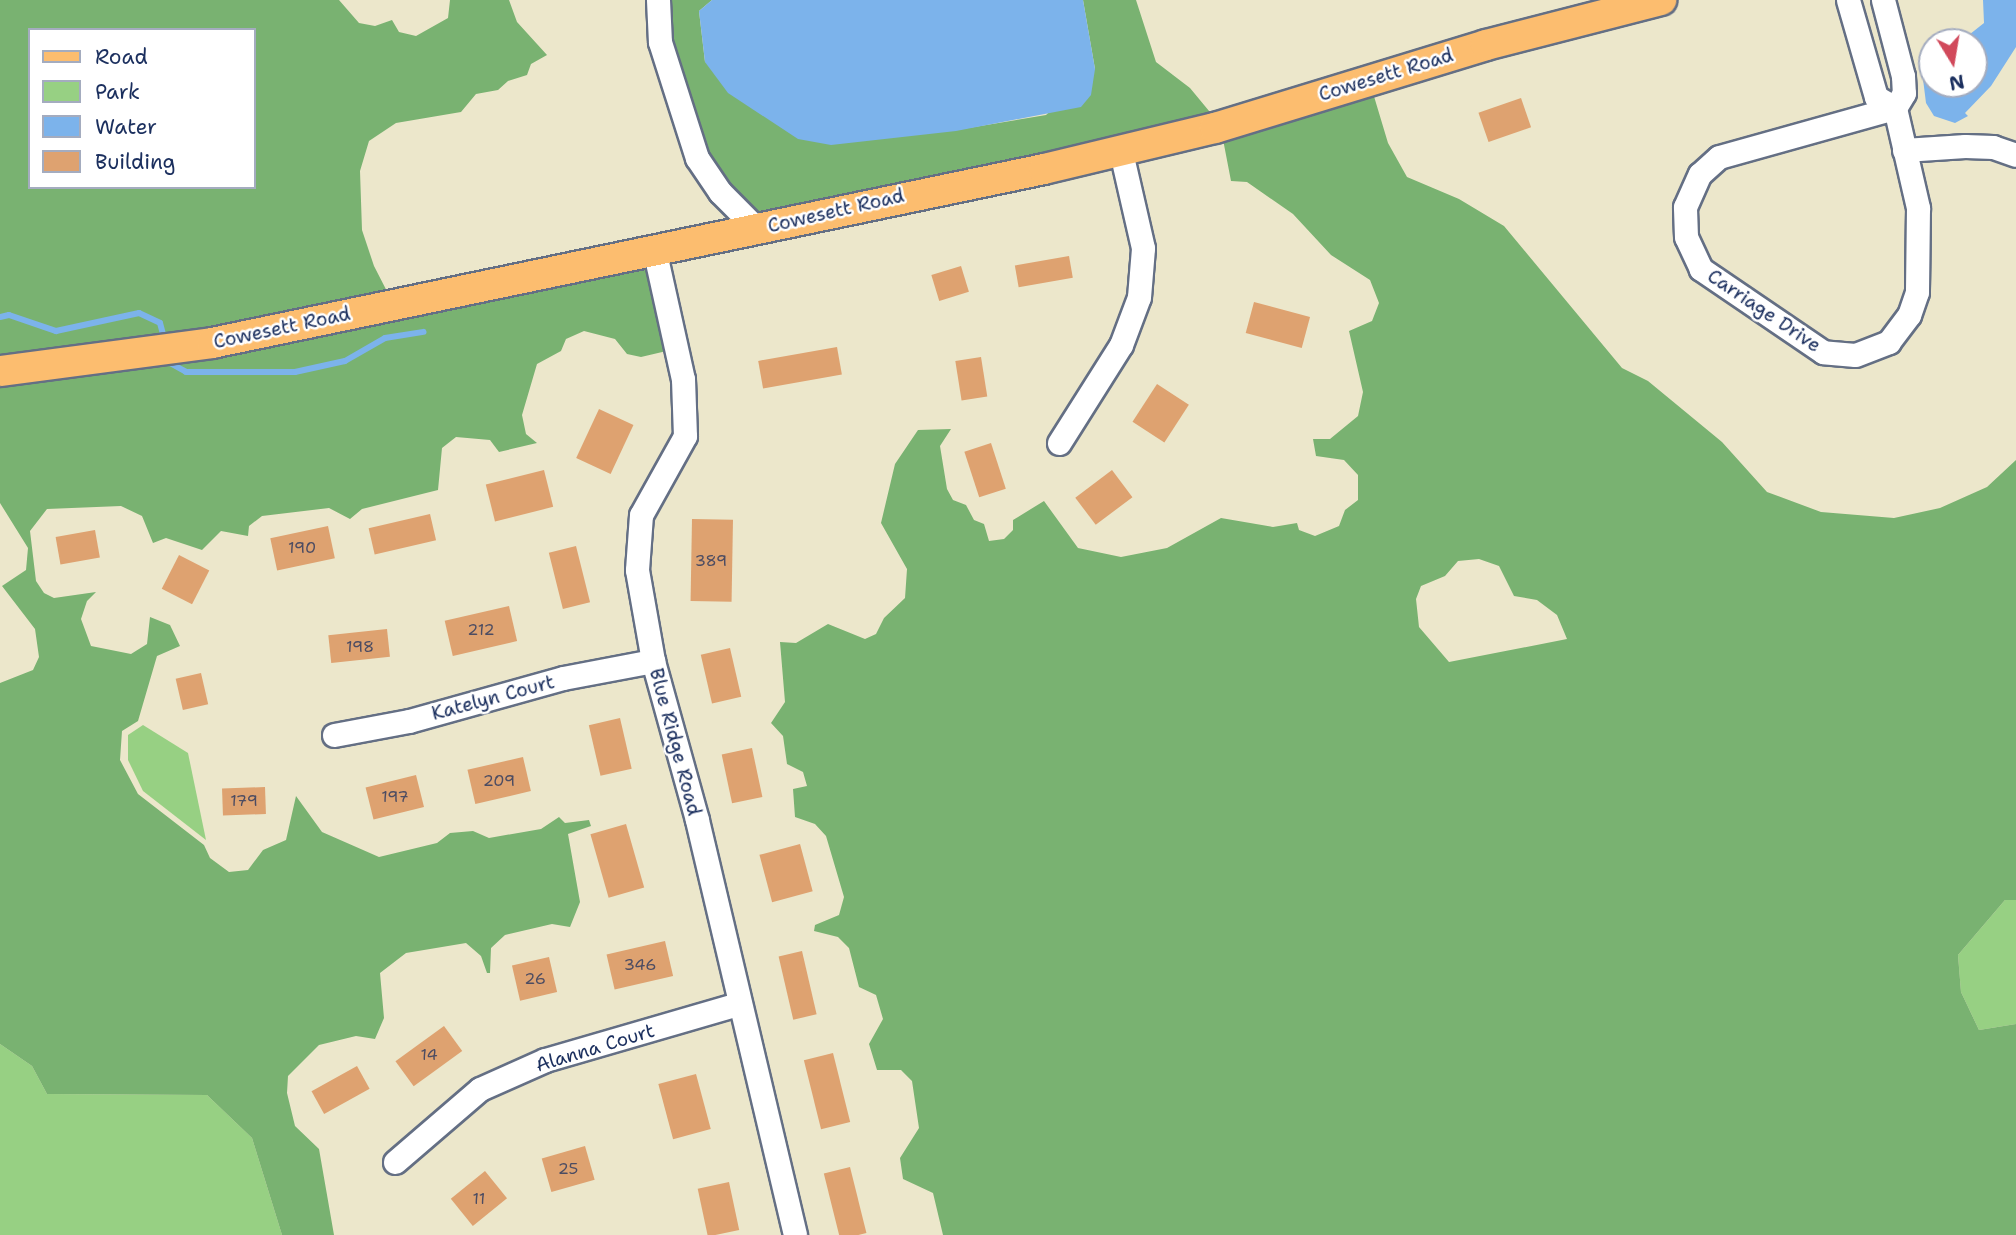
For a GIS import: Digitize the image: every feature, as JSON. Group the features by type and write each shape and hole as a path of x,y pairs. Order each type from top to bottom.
{"main road":[{"name":"Cowesett Road","path":"0,371 212,344 436,294 655,253 1121,152 1486,45 1661,0"}],"street":[{"path":"658,0 660,42 697,158 720,192 757,229"},
{"path":"1849,0 1876,97 1895,108"},
{"name":"Carriage Drive","path":"1883,0 1903,76 1903,93 1895,108 1918,208 1917,292 1899,331 1874,350 1855,355 1823,352 1702,269 1690,249 1685,207 1696,180 1719,157 1895,108"},
{"path":"1904,150 1993,147 2016,155"},
{"path":"1059,443 1121,345 1139,297 1143,248 1121,152"},
{"name":"Blue Ridge Road","path":"655,253 686,406 685,436 641,515 637,570 653,661 697,820 738,1004 795,1235"},
{"name":"Katelyn Court","path":"334,735 408,721 562,678 653,661"},
{"name":"Alanna Court","path":"395,1162 480,1089 545,1060 738,1004"}],"green space":[{"path":"0,0 339,0 359,23 375,26 392,20 399,32 416,36 448,18 450,0 509,0 517,22 547,55 531,64 527,75 508,81 498,90 476,94 461,112 396,123 369,141 360,171 362,230 374,266 394,305 648,255 675,349 641,357 627,354 615,339 584,331 566,339 561,351 537,364 522,415 526,434 537,443 499,452 490,440 456,437 442,448 438,490 362,509 350,519 329,508 262,516 249,526 248,536 221,531 202,550 166,538 153,543 142,516 121,506 47,509 30,531 36,581 44,593 54,598 96,592 87,601 81,619 91,646 131,654 147,644 150,617 170,625 180,646 157,656 138,721 122,731 120,760 138,794 204,845 210,858 229,872 248,870 263,850 286,840 296,796 322,832 379,857 437,843 450,833 473,831 489,838 541,829 559,817 565,823 589,820 591,826 568,834 580,902 570,927 552,924 505,935 491,948 490,973 487,973 481,956 466,943 406,953 380,973 384,1018 375,1039 356,1036 319,1045 288,1076 287,1093 295,1126 319,1149 334,1235 282,1235 252,1138 207,1095 47,1094 32,1066 0,1044 0,683 33,670 39,657 35,629 2,586 26,570 28,548 0,503"},
{"path":"659,0 712,0 699,11 705,62 956,130 1046,115 1095,69 1083,0 1136,0 1156,62 1190,88 1214,117 1370,83 1388,143 1407,177 1459,199 1504,226 1622,368 1648,381 1722,442 1767,492 1821,512 1894,518 1940,508 1987,487 2016,460 2016,900 2005,900 1958,955 1961,992 1979,1030 2016,1024 2016,1235 943,1235 933,1193 903,1179 900,1158 919,1128 912,1081 901,1070 877,1070 869,1044 883,1019 876,995 859,987 849,948 838,937 814,931 815,925 839,915 844,897 826,836 815,824 795,817 793,789 807,786 803,772 787,764 783,736 771,723 785,702 780,642 796,643 828,624 865,639 876,634 884,618 905,598 907,569 881,523 895,464 918,430 951,429 940,446 947,489 953,500 966,505 974,520 984,524 989,541 1004,539 1013,530 1013,520 1044,501 1078,548 1121,557 1167,548 1221,518 1273,527 1297,523 1299,530 1315,536 1339,526 1345,510 1358,500 1358,475 1344,460 1316,456 1313,439 1330,439 1358,416 1363,392 1349,331 1372,321 1379,303 1370,280 1331,255 1293,214 1247,182 1231,181 1221,129 754,228 698,159","holes":["1479,559 1499,566 1514,596 1537,600 1557,615 1567,639 1449,662 1419,627 1416,599 1421,586 1445,576 1458,561"]},
{"path":"143,725 188,753 206,840 143,791 128,760 128,735"},
{"path":"2005,900 2016,900 2016,1024 1979,1030 1961,992 1958,955"},
{"path":"0,1044 32,1066 47,1094 207,1095 252,1138 282,1235 0,1235"}],"water":[{"path":"712,0 1083,0 1095,69 1091,95 1081,107 956,131 831,145 798,139 728,93 705,62 699,11"},
{"path":"1983,0 2016,0 2016,47 1988,89 1988,28 1978,28 1984,23"},
{"path":"1925,98 1979,98 1965,113 1968,116 1955,123 1934,116"}],"building":[{"path":"1521,98 1531,127 1489,142 1478,113"},
{"path":"1069,256 1073,278 1019,287 1015,266"},
{"path":"961,266 969,292 939,301 931,275"},
{"path":"1254,302 1310,317 1302,348 1246,333"},
{"path":"837,347 842,375 763,388 758,361"},
{"path":"981,357 987,397 962,401 955,361"},
{"path":"1157,384 1189,405 1164,442 1132,422"},
{"path":"599,409 633,425 611,474 576,458"},
{"path":"991,443 1006,489 979,497 964,452"},
{"path":"544,470 553,507 495,521 486,485"},
{"path":"1112,470 1132,497 1096,525 1075,498"},
{"path":"430,514 436,540 375,554 369,528"},
{"path":"692,519 733,520 732,602 691,601"},
{"path":"328,526 335,558 277,571 270,538"},
{"path":"95,530 100,558 60,565 56,537"},
{"path":"576,546 590,602 563,609 549,553"},
{"path":"179,555 209,570 192,604 162,589"},
{"path":"509,606 517,641 453,656 445,621"},
{"path":"387,629 390,657 331,663 328,635"},
{"path":"730,648 741,697 712,703 701,655"},
{"path":"201,673 208,704 183,710 176,679"},
{"path":"620,718 632,769 601,776 589,725"},
{"path":"752,748 762,797 732,803 722,754"},
{"path":"523,757 531,791 475,804 467,770"},
{"path":"416,775 424,807 374,820 366,788"},
{"path":"265,787 266,814 223,815 222,789"},
{"path":"626,824 644,887 609,898 590,834"},
{"path":"800,844 813,891 772,902 759,855"},
{"path":"665,941 673,976 615,990 607,954"},
{"path":"802,951 817,1014 793,1020 779,956"},
{"path":"549,957 557,992 520,1001 512,966"},
{"path":"444,1026 462,1051 414,1086 395,1061"},
{"path":"833,1053 850,1122 821,1129 804,1060"},
{"path":"357,1066 370,1089 324,1114 312,1091"},
{"path":"696,1074 711,1129 673,1139 658,1084"},
{"path":"585,1146 595,1180 551,1192 542,1158"},
{"path":"850,1167 866,1233 839,1235 824,1174"},
{"path":"485,1171 507,1198 473,1226 451,1199"},
{"path":"729,1182 739,1230 708,1235 698,1189"}],"waterway":[{"path":"0,317 9,315 56,331 139,313 160,323 163,334"},
{"path":"170,363 186,372 295,372 345,361 385,338 424,332"}]}
